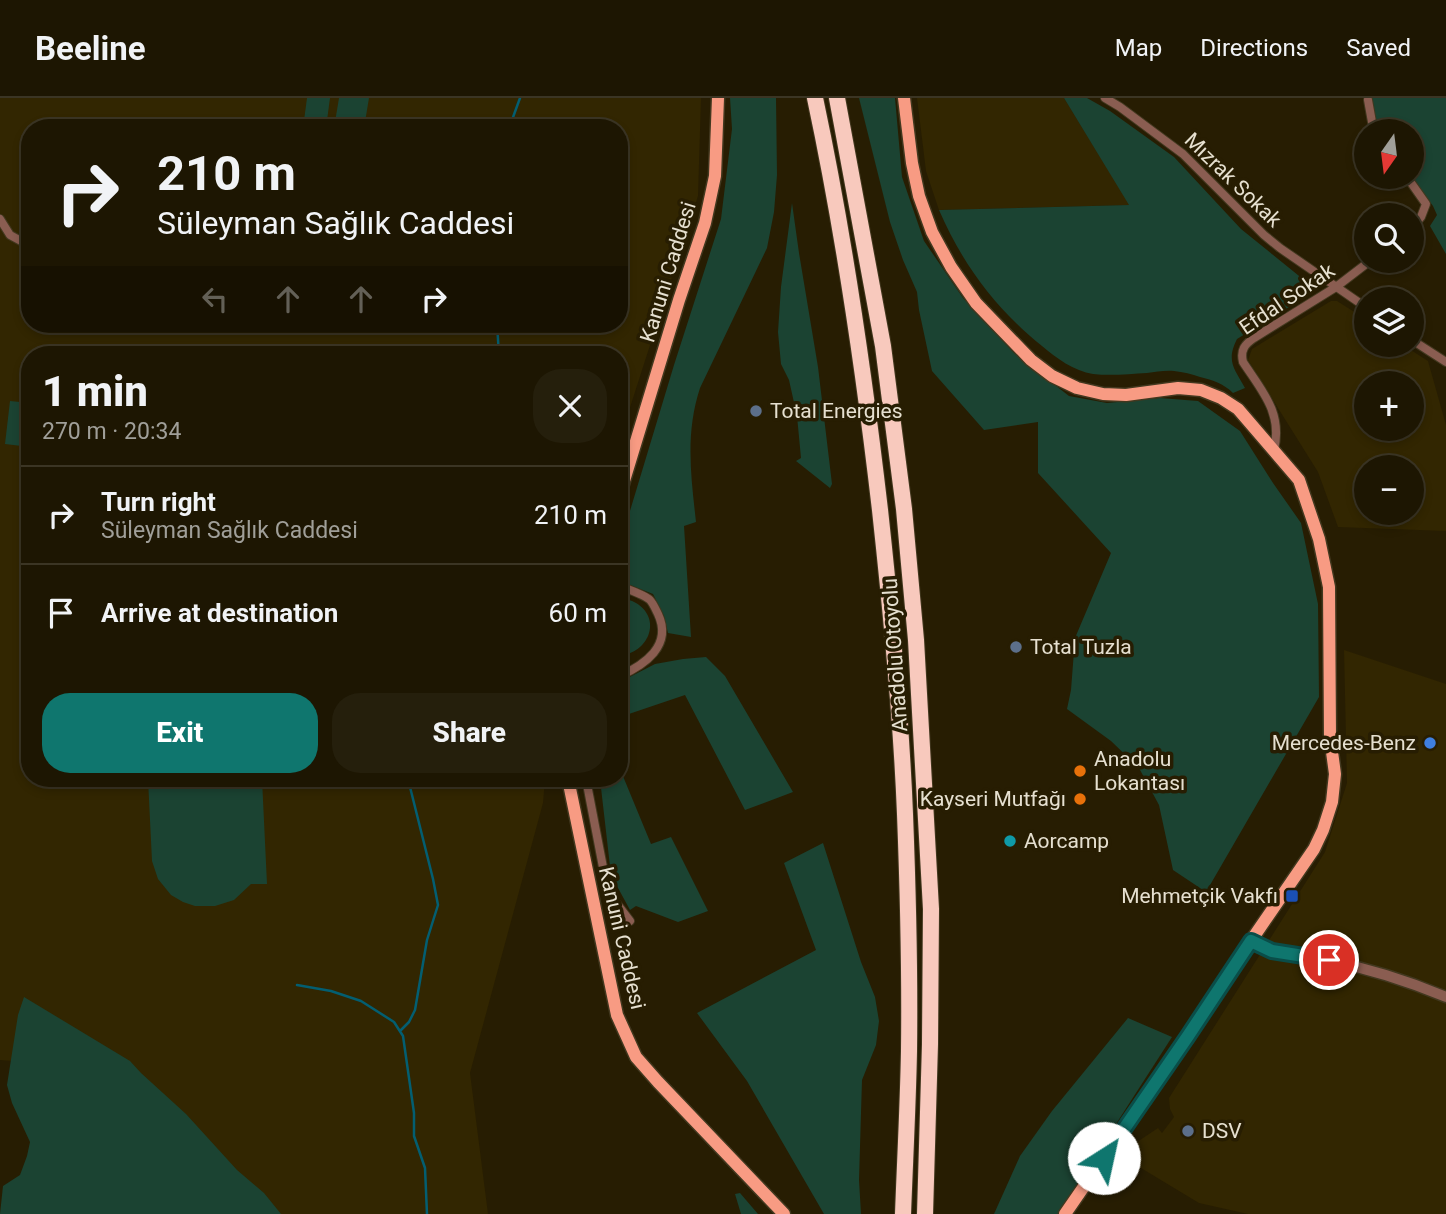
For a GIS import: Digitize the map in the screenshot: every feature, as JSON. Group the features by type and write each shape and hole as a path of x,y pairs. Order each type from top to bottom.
{"highway":[{"name":"Anadolu Otoyolu","path":"815,98 852,296 868,404 891,613 905,811 908,901 909,1051 903,1214"},
{"name":"Anadolu Otoyolu","path":"837,98 883,346 904,509 916,640 931,909 925,1214"}],"main road":[{"name":"Kanuni Caddesi","path":"628,468 705,223 715,176 718,98"},
{"path":"904,98 919,196 932,232 951,267 976,303 1031,360 1052,376 1077,388 1103,394 1126,395 1178,388 1200,390 1221,397 1238,408 1298,480 1319,539 1329,587 1330,737 1335,774 1327,821 1318,840 1188,1036 1065,1214"},
{"name":"Kanuni Caddesi","path":"570,787 617,1014 636,1056 784,1214"}],"street":[{"name":"Mızrak Sokak","path":"1105,98 1171,145 1280,248 1354,299"},
{"path":"1367,100 1372,119"},
{"path":"1415,189 1426,205 1424,210"},
{"path":"0,219 10,235 21,240"},
{"name":"Efdal Sokak","path":"1274,450 1277,431 1274,414 1243,362 1243,349 1254,338 1354,273"},
{"path":"1424,348 1446,362"},
{"path":"628,589 650,599 660,618 662,629 661,639 650,659 628,672"},
{"path":"588,787 607,888 630,921"},
{"path":"1251,941 1272,951 1381,972 1446,997"}],"shaded area":[{"path":"0,98 701,98 698,196 628,414 628,346 21,346 21,787 544,787 543,803 470,1073 488,1214 15,1214 39,1139 13,1061 0,1060"},
{"path":"917,98 1064,98 1130,205 939,210 926,171"},
{"path":"1331,301 1337,301 1354,312 1354,357 1422,357 1428,361 1446,425 1446,531 1338,527 1318,472 1248,360 1252,349"},
{"path":"1344,650 1446,684 1446,1214 1248,1214 1199,1203 1126,1159 1140,1140 1158,1128 1162,1133 1174,1117 1169,1098 1325,852 1347,783"}],"green space":[{"path":"307,98 330,98 327,119 304,119"},
{"path":"339,98 369,98 366,119 336,119"},
{"path":"730,98 776,98 777,175 767,248 700,388 692,422 690,455 696,522 684,526 691,637 668,633 664,616 653,594 628,584 628,517 721,219 732,129"},
{"path":"859,98 895,98 902,177 924,241 963,298 1014,353 1069,396 1107,403 1160,398 1198,401 1240,431 1301,523 1318,604 1319,697 1206,892 1173,870 1159,805 1139,768 1111,741 1067,709 1075,638 1111,553 1038,473 1038,422 984,430 932,371 917,292 890,222"},
{"path":"1064,98 1087,98 1110,111 1174,157 1241,229 1309,284 1310,291 1302,299 1237,339 1232,359 1245,388 1233,393 1214,381 1174,371 1106,375 1079,370 1053,355 1025,332 995,301 970,267 939,210 1129,205"},
{"path":"1371,98 1446,98 1446,254 1430,226 1437,215 1421,189 1424,189 1424,119 1376,119"},
{"path":"792,203 818,367 832,484 830,488 796,461 801,458 797,416 789,380 781,364 778,332 781,287"},
{"path":"10,401 21,402 21,446 5,444"},
{"path":"628,600 644,610 650,626 649,635 644,642 630,653"},
{"path":"706,657 725,676 793,792 745,810 685,695 628,714 628,678 655,664"},
{"path":"148,787 262,787 267,884 251,884 234,900 215,906 195,906 171,895 158,879 152,861"},
{"path":"601,787 627,787 651,844 671,837 708,911 678,922 636,906 630,910 611,875"},
{"path":"823,843 875,997 879,1021 876,1045 862,1080 859,1180 861,1214 824,1214 747,1081 697,1013 816,950 784,863"},
{"path":"24,997 130,1061 186,1114 237,1170 264,1193 281,1214 0,1214 3,1186 20,1175 30,1142 7,1085 18,1015"},
{"path":"1128,1018 1172,1037 1058,1214 994,1214 1020,1156 1052,1111"},
{"path":"740,1193 758,1214 741,1214 735,1194"}],"waterway":[{"path":"512,119 520,98"},
{"path":"498,333 498,346"},
{"path":"401,1030 415,1010 427,940 438,905 410,787"},
{"path":"297,985 331,991 361,1001 394,1022 403,1036 414,1113 414,1136 425,1168 427,1214"}],"place":[{"name":"Total Energies","path":"756,411"},
{"name":"Total Tuzla","path":"1016,647"},
{"name":"Mercedes-Benz","path":"1430,743"},
{"name":"Anadolu Lokantası","path":"1080,771"},
{"name":"Kayseri Mutfağı","path":"1080,799"},
{"name":"Aorcamp","path":"1010,841"},
{"name":"Mehmetçik Vakfı","path":"1292,896"},
{"name":"DSV","path":"1188,1131"}],"route":[{"path":"1104,1158 1251,941 1272,951 1329,960"}]}
